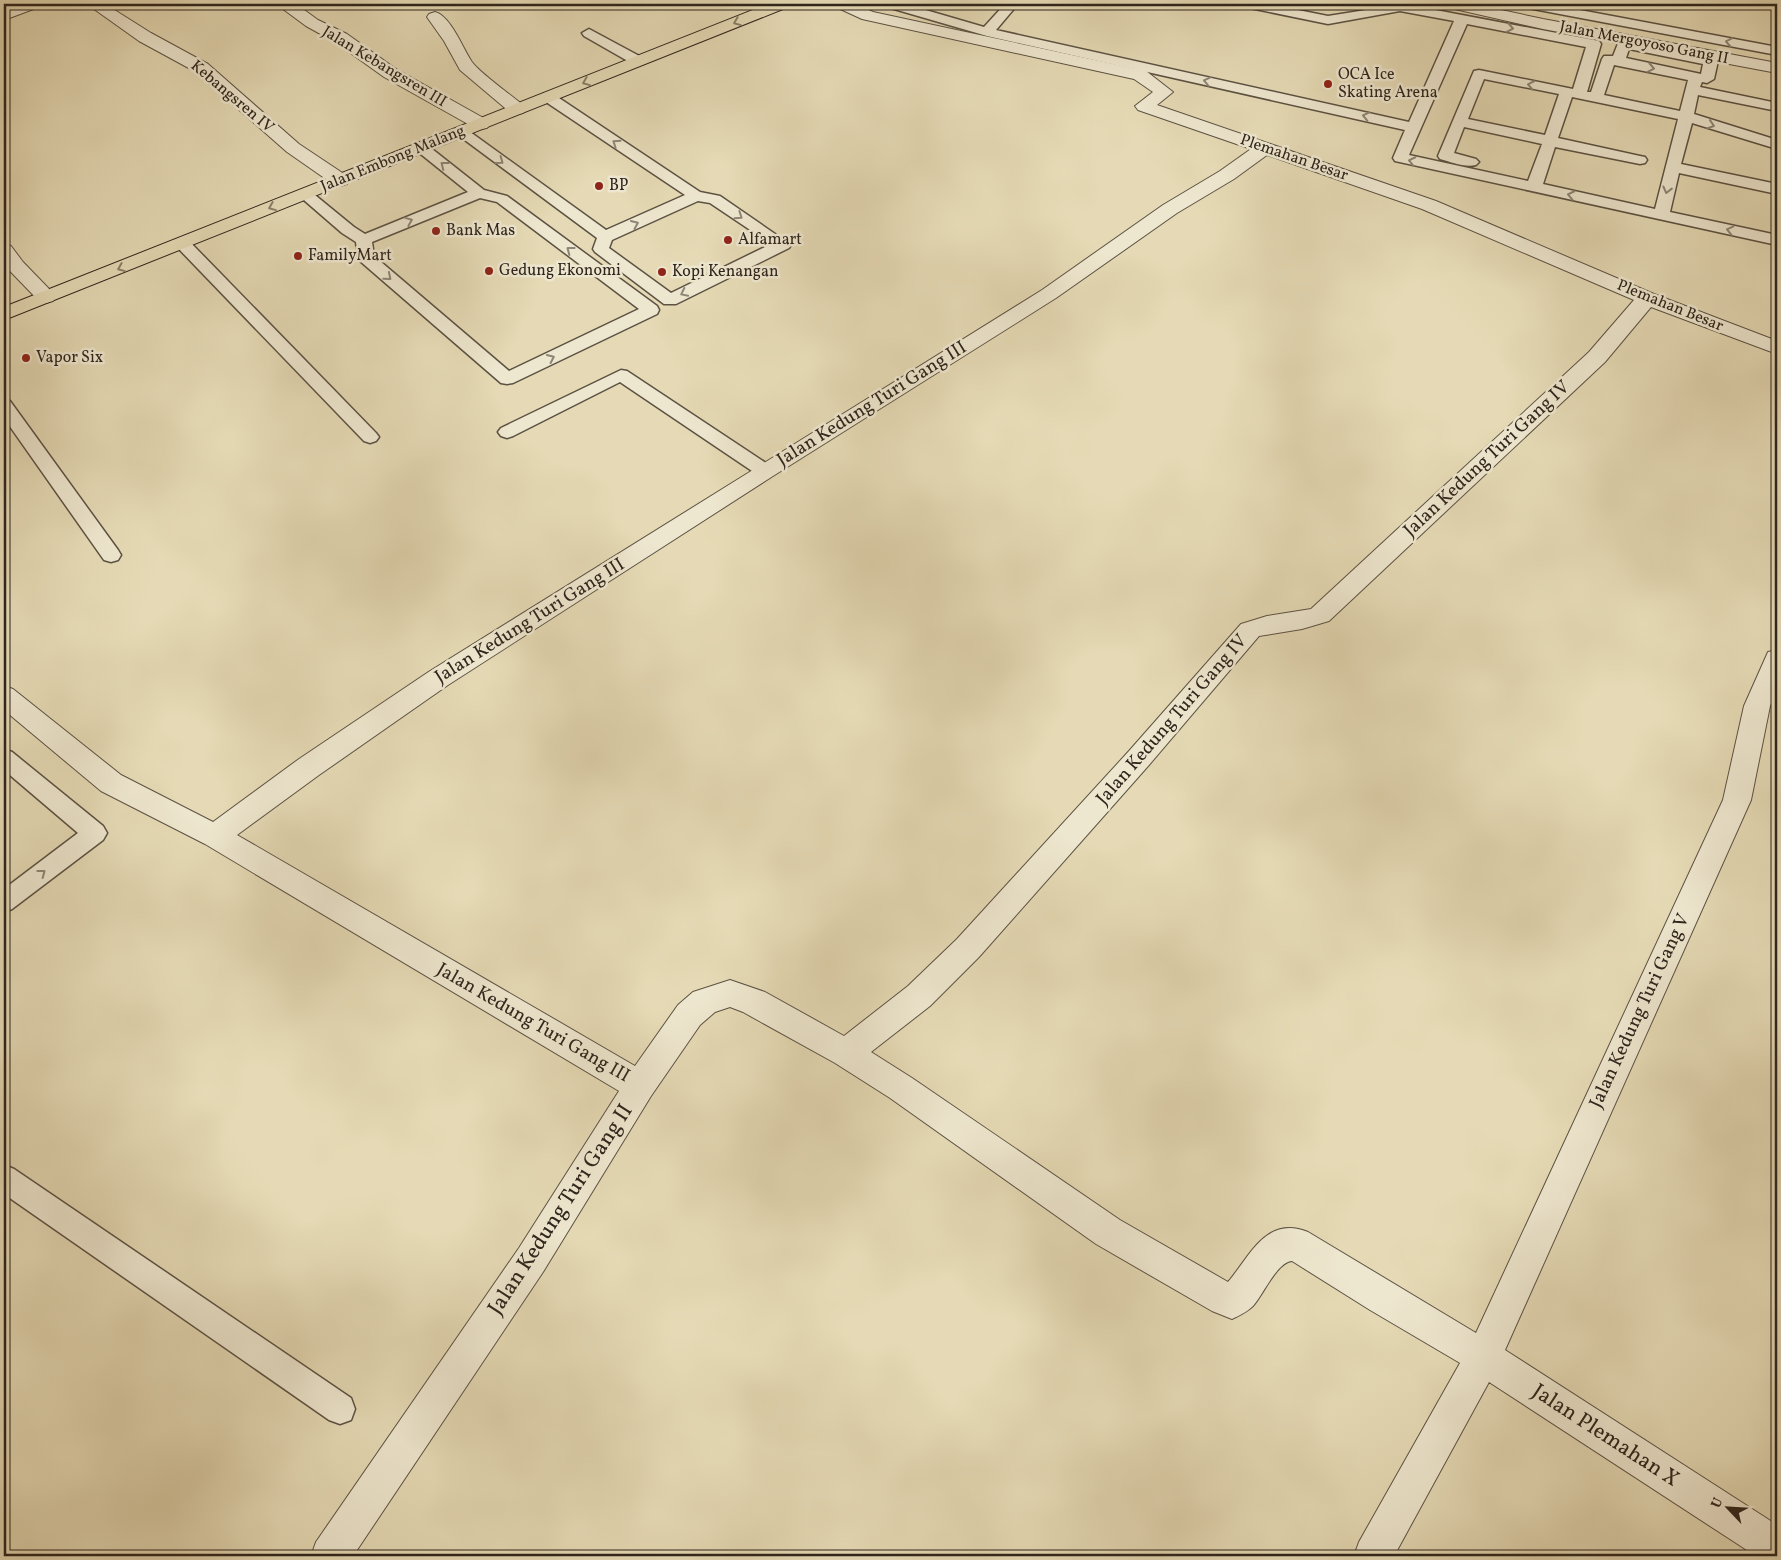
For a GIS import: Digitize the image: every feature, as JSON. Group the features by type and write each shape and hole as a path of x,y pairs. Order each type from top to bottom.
{"main road":[{"name":"Jalan Embong Malang","path":"4,314 781,4"}],"street":[{"path":"4,16 33,4"},
{"name":"Kebangsren IV","path":"95,4 145,37 202,68 293,148 340,180"},
{"name":"Plemahan Besar","path":"842,4 868,16 1140,75 1164,92 1144,106 1429,205 1647,298 1777,348"},
{"name":"Jalan Mergoyoso Gang II","path":"1452,4 1543,24 1777,68"},
{"name":"Jalan Kebangsren III","path":"289,6 312,23 341,38 390,73 482,124"},
{"path":"435,17 452,40 466,66 517,110"},
{"name":"Jalan Kedung Turi Gang III","path":"640,1086 215,836 309,767 439,678 765,471 1049,294 1170,209 1227,175 1265,148"},
{"path":"4,250 16,266 46,297"},
{"name":"Jalan Kedung Turi Gang IV","path":"846,1053 919,996 968,948 1139,758 1250,630 1259,626 1310,619 1320,615 1597,357 1647,298"},
{"name":"Jalan Kedung Turi Gang V","path":"1373,1556 1482,1357 1737,800 1757,706 1777,659"},
{"path":"4,696 111,783 215,836"},
{"name":"Jalan Kedung Turi Gang II","path":"330,1556 531,1260 640,1086 689,1015 704,1002 730,993 754,1002 846,1053 901,1088"},
{"name":"Jalan Plemahan X","path":"901,1088 1108,1232 1224,1299 1232,1301 1242,1294 1272,1250 1286,1243 1296,1244 1482,1357 1777,1548"}],"lane":[{"path":"892,4 987,32 1413,127"},
{"path":"987,32 1012,4"},
{"path":"1250,4 1328,20 1400,7 1594,44 1550,141 1536,182"},
{"path":"1528,4 1777,51"},
{"path":"1462,19 1400,158 1536,182"},
{"path":"589,33 638,61"},
{"path":"1618,62 1624,44 1711,61 1698,82 1686,116 1661,215"},
{"path":"1596,98 1609,59 1698,82 1718,95 1777,107"},
{"path":"1777,145 1686,116 1479,74 1445,156 1661,215 1777,240"},
{"path":"548,97 696,196 715,199 783,245 670,300 601,249 605,237 696,196"},
{"path":"1460,122 1640,160"},
{"path":"460,132 605,237"},
{"path":"364,240 366,258 507,378 651,310 502,199 479,193 422,148"},
{"path":"1673,166 1777,189"},
{"path":"364,240 479,193"},
{"path":"305,194 348,230 364,240"},
{"path":"182,243 370,437"},
{"path":"507,432 621,375 765,471"},
{"path":"4,405 111,556"},
{"path":"4,758 94,833 4,902"},
{"path":"4,1178 340,1409"}],"place":[{"name":"OCA Ice Skating Arena","path":"1328,84"},
{"name":"BP","path":"599,186"},
{"name":"Bank Mas","path":"436,231"},
{"name":"Alfamart","path":"728,240"},
{"name":"FamilyMart","path":"298,256"},
{"name":"Gedung Ekonomi","path":"489,271"},
{"name":"Kopi Kenangan","path":"662,272"},
{"name":"Vapor Six","path":"26,358"}]}
